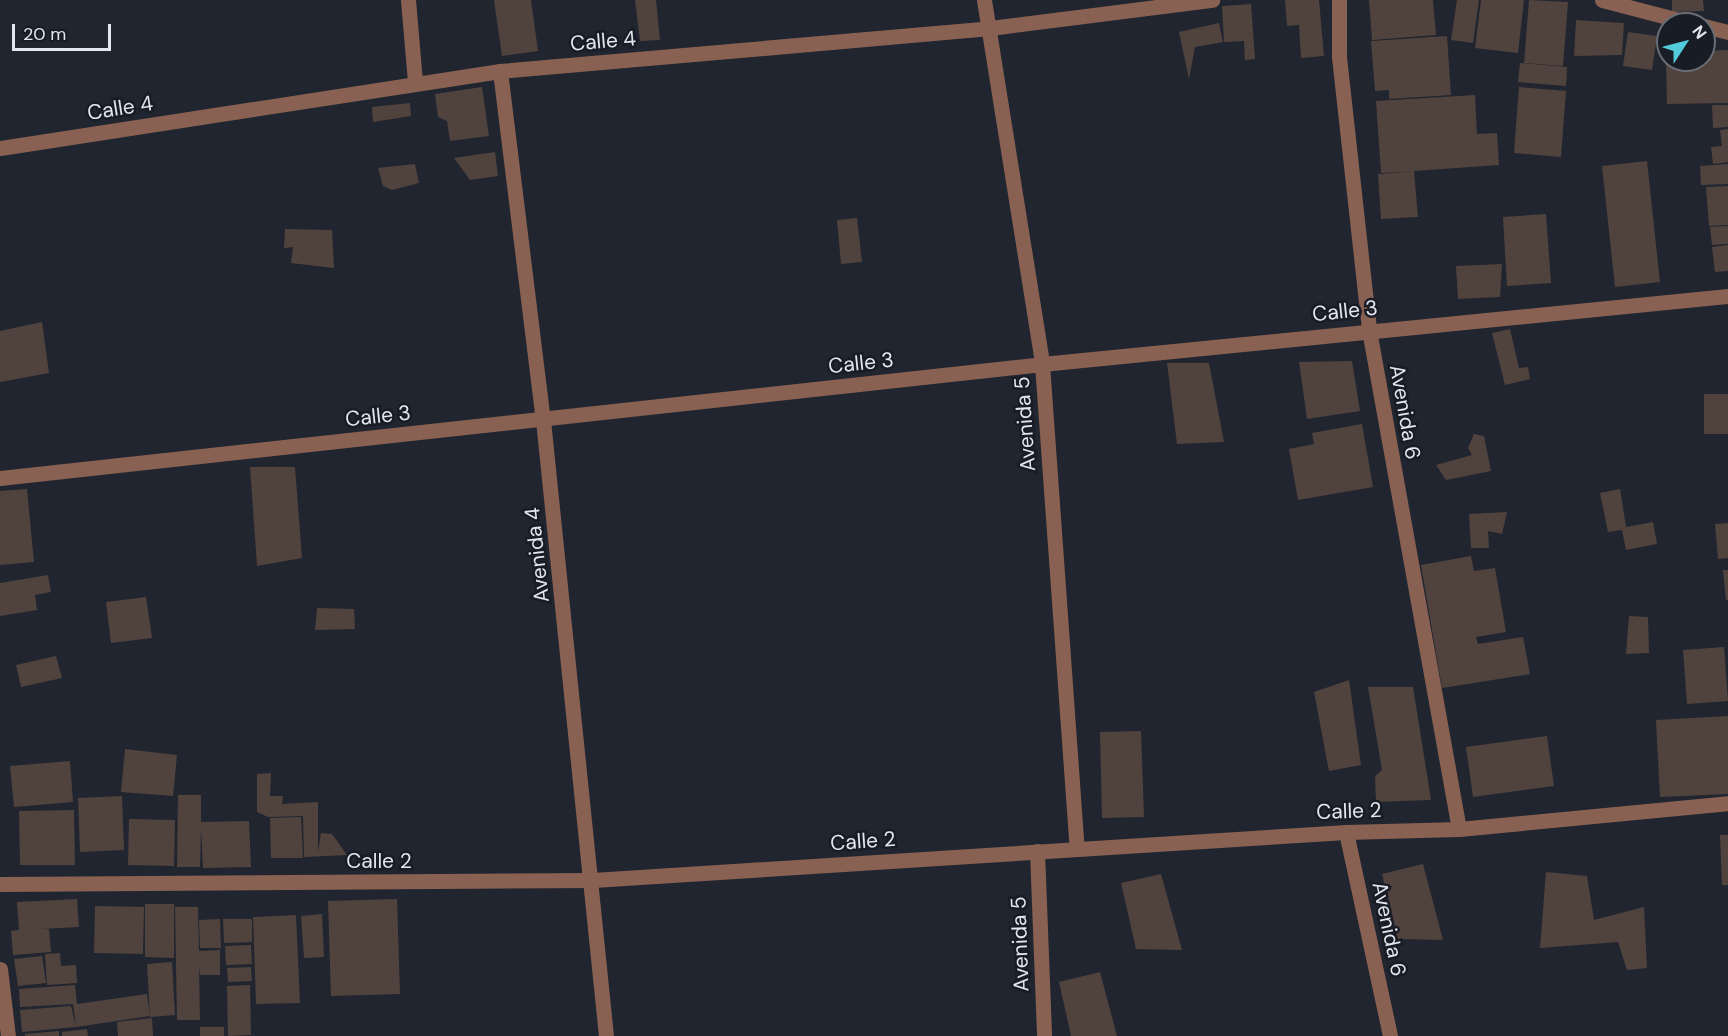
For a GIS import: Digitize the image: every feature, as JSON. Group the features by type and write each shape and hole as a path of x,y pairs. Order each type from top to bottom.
{"street":[{"path":"408,0 415,82"},
{"name":"Avenida 5","path":"984,0 1042,364 1077,849"},
{"name":"Calle 4","path":"0,148 415,82 500,71 990,28 1212,0"},
{"name":"Avenida 6","path":"1339,0 1340,57 1369,330 1459,829"},
{"path":"1602,0 1656,14"},
{"name":"Avenida 4","path":"500,71 543,420 593,880 606,1036"},
{"name":"Calle 3","path":"0,478 1042,364 1728,296"},
{"name":"Calle 2","path":"0,884 593,880 1346,832 1459,829 1728,803"},
{"name":"Avenida 6","path":"1346,832 1390,1036"},
{"name":"Avenida 5","path":"1037,851 1044,1036"},
{"path":"0,969 8,1036"}],"building":[{"path":"494,0 531,0 538,51 502,56"},
{"path":"635,0 656,0 660,40 640,41"},
{"path":"1285,0 1319,0 1324,56 1301,58 1299,25 1287,26"},
{"path":"1369,0 1433,0 1436,35 1372,40"},
{"path":"1457,0 1479,0 1473,43 1451,40"},
{"path":"1481,0 1524,0 1518,53 1475,48"},
{"path":"1529,0 1568,2 1563,66 1524,63"},
{"path":"1672,0 1703,0 1704,11 1672,12"},
{"path":"1251,4 1255,59 1245,60 1244,41 1224,42 1222,6"},
{"path":"1576,20 1624,23 1622,55 1574,56"},
{"path":"1219,23 1223,42 1195,47 1189,79 1179,32"},
{"path":"1628,32 1656,36 1652,70 1623,66"},
{"path":"1447,36 1451,95 1389,99 1389,90 1375,91 1371,41"},
{"path":"1716,50 1728,50 1728,103 1667,104 1666,72 1716,72"},
{"path":"1520,63 1567,67 1566,86 1518,82"},
{"path":"482,87 489,136 450,141 447,121 438,117 435,94"},
{"path":"1519,87 1566,91 1561,157 1514,153"},
{"path":"1475,95 1477,134 1497,133 1499,165 1414,171 1418,217 1381,219 1378,174 1412,172 1381,173 1376,101"},
{"path":"410,103 411,116 373,122 372,107"},
{"path":"1712,105 1728,105 1728,127 1713,128"},
{"path":"1728,129 1728,162 1713,164 1711,147 1722,146 1720,130"},
{"path":"495,152 498,176 470,180 454,158"},
{"path":"1647,161 1660,282 1615,287 1602,166"},
{"path":"415,164 419,183 392,190 383,186 378,168"},
{"path":"1728,164 1728,184 1701,185 1700,166"},
{"path":"1728,186 1728,225 1709,226 1706,187"},
{"path":"1546,214 1551,283 1507,286 1503,217"},
{"path":"857,218 862,262 841,264 837,220"},
{"path":"1728,226 1728,244 1712,245 1710,227"},
{"path":"285,229 332,230 334,268 291,263 293,247 284,248"},
{"path":"1728,245 1728,271 1715,272 1712,247"},
{"path":"1502,264 1500,297 1458,299 1456,266"},
{"path":"42,322 49,373 0,382 0,331"},
{"path":"1510,329 1519,368 1528,367 1530,379 1505,385 1492,333"},
{"path":"1352,361 1360,411 1307,419 1299,362"},
{"path":"1167,363 1209,363 1224,442 1177,444"},
{"path":"1704,394 1728,394 1728,434 1704,434"},
{"path":"1362,424 1373,487 1298,500 1289,449 1314,444 1312,433"},
{"path":"1474,434 1484,436 1491,471 1446,480 1436,465 1472,455 1468,448"},
{"path":"250,467 295,467 302,558 257,566"},
{"path":"27,489 34,562 0,565 0,491"},
{"path":"1620,489 1626,527 1653,522 1657,544 1626,550 1622,530 1608,532 1600,493"},
{"path":"1507,512 1502,534 1488,531 1489,548 1471,548 1469,514"},
{"path":"1728,523 1728,558 1718,559 1715,524"},
{"path":"1471,556 1474,571 1495,568 1506,632 1476,637 1478,644 1523,637 1530,674 1442,688 1421,565"},
{"path":"1723,570 1728,570 1728,600 1726,600"},
{"path":"48,575 51,592 35,595 37,610 0,616 0,583"},
{"path":"146,597 152,638 111,643 106,602"},
{"path":"317,608 354,609 355,629 315,630"},
{"path":"1629,616 1648,617 1649,653 1626,654"},
{"path":"1724,647 1728,701 1687,704 1683,650"},
{"path":"56,656 62,678 21,687 16,665"},
{"path":"1349,680 1361,765 1329,771 1314,692"},
{"path":"1368,687 1413,687 1431,800 1376,802 1375,776 1382,770"},
{"path":"1728,716 1728,794 1660,797 1656,720"},
{"path":"1141,731 1144,817 1102,818 1100,732"},
{"path":"1547,736 1554,786 1473,797 1466,747"},
{"path":"125,749 177,755 173,796 121,792"},
{"path":"70,761 73,802 14,807 10,766"},
{"path":"271,773 270,796 283,796 282,804 318,802 318,852 321,833 332,834 347,855 304,857 303,816 268,817 257,812 257,774"},
{"path":"178,795 201,795 201,822 249,821 251,867 203,868 201,828 200,867 177,867"},
{"path":"122,796 124,850 80,852 78,798"},
{"path":"74,810 75,865 20,865 19,811"},
{"path":"301,817 303,858 271,858 270,818"},
{"path":"129,819 175,820 174,866 128,865"},
{"path":"1720,835 1728,835 1728,885 1722,885"},
{"path":"1423,864 1443,940 1398,939 1382,874"},
{"path":"1546,872 1587,876 1594,920 1644,907 1647,968 1627,970 1618,942 1540,948"},
{"path":"1161,874 1182,950 1136,949 1121,883"},
{"path":"77,899 79,927 40,929 49,929 51,952 13,955 11,931 19,930 17,902"},
{"path":"397,899 400,994 331,996 328,901"},
{"path":"145,904 174,904 174,958 145,957"},
{"path":"95,906 144,907 143,954 94,953"},
{"path":"175,907 198,907 199,951 220,950 220,975 200,975 199,966 200,1020 177,1020"},
{"path":"322,914 324,957 304,958 301,916"},
{"path":"296,915 300,1003 256,1004 253,917"},
{"path":"220,919 221,948 200,948 199,920"},
{"path":"223,919 252,919 252,942 224,943"},
{"path":"251,945 252,964 226,965 225,946"},
{"path":"60,953 61,966 76,965 77,983 47,985 45,954"},
{"path":"42,956 46,983 18,986 14,959"},
{"path":"172,962 175,1015 150,1017 147,964"},
{"path":"251,967 252,981 228,982 227,968"},
{"path":"1100,972 1117,1036 1071,1036 1059,982"},
{"path":"75,985 77,1004 147,994 150,1016 76,1027 73,1004 20,1007 19,989"},
{"path":"250,985 251,1035 228,1036 227,986"},
{"path":"71,1006 76,1027 22,1032 20,1010"},
{"path":"152,1018 153,1036 118,1036 117,1022"},
{"path":"200,1027 224,1027 224,1036 200,1036"},
{"path":"87,1029 88,1036 62,1036 62,1032"},
{"path":"59,1031 59,1036 25,1036 25,1034"}]}
